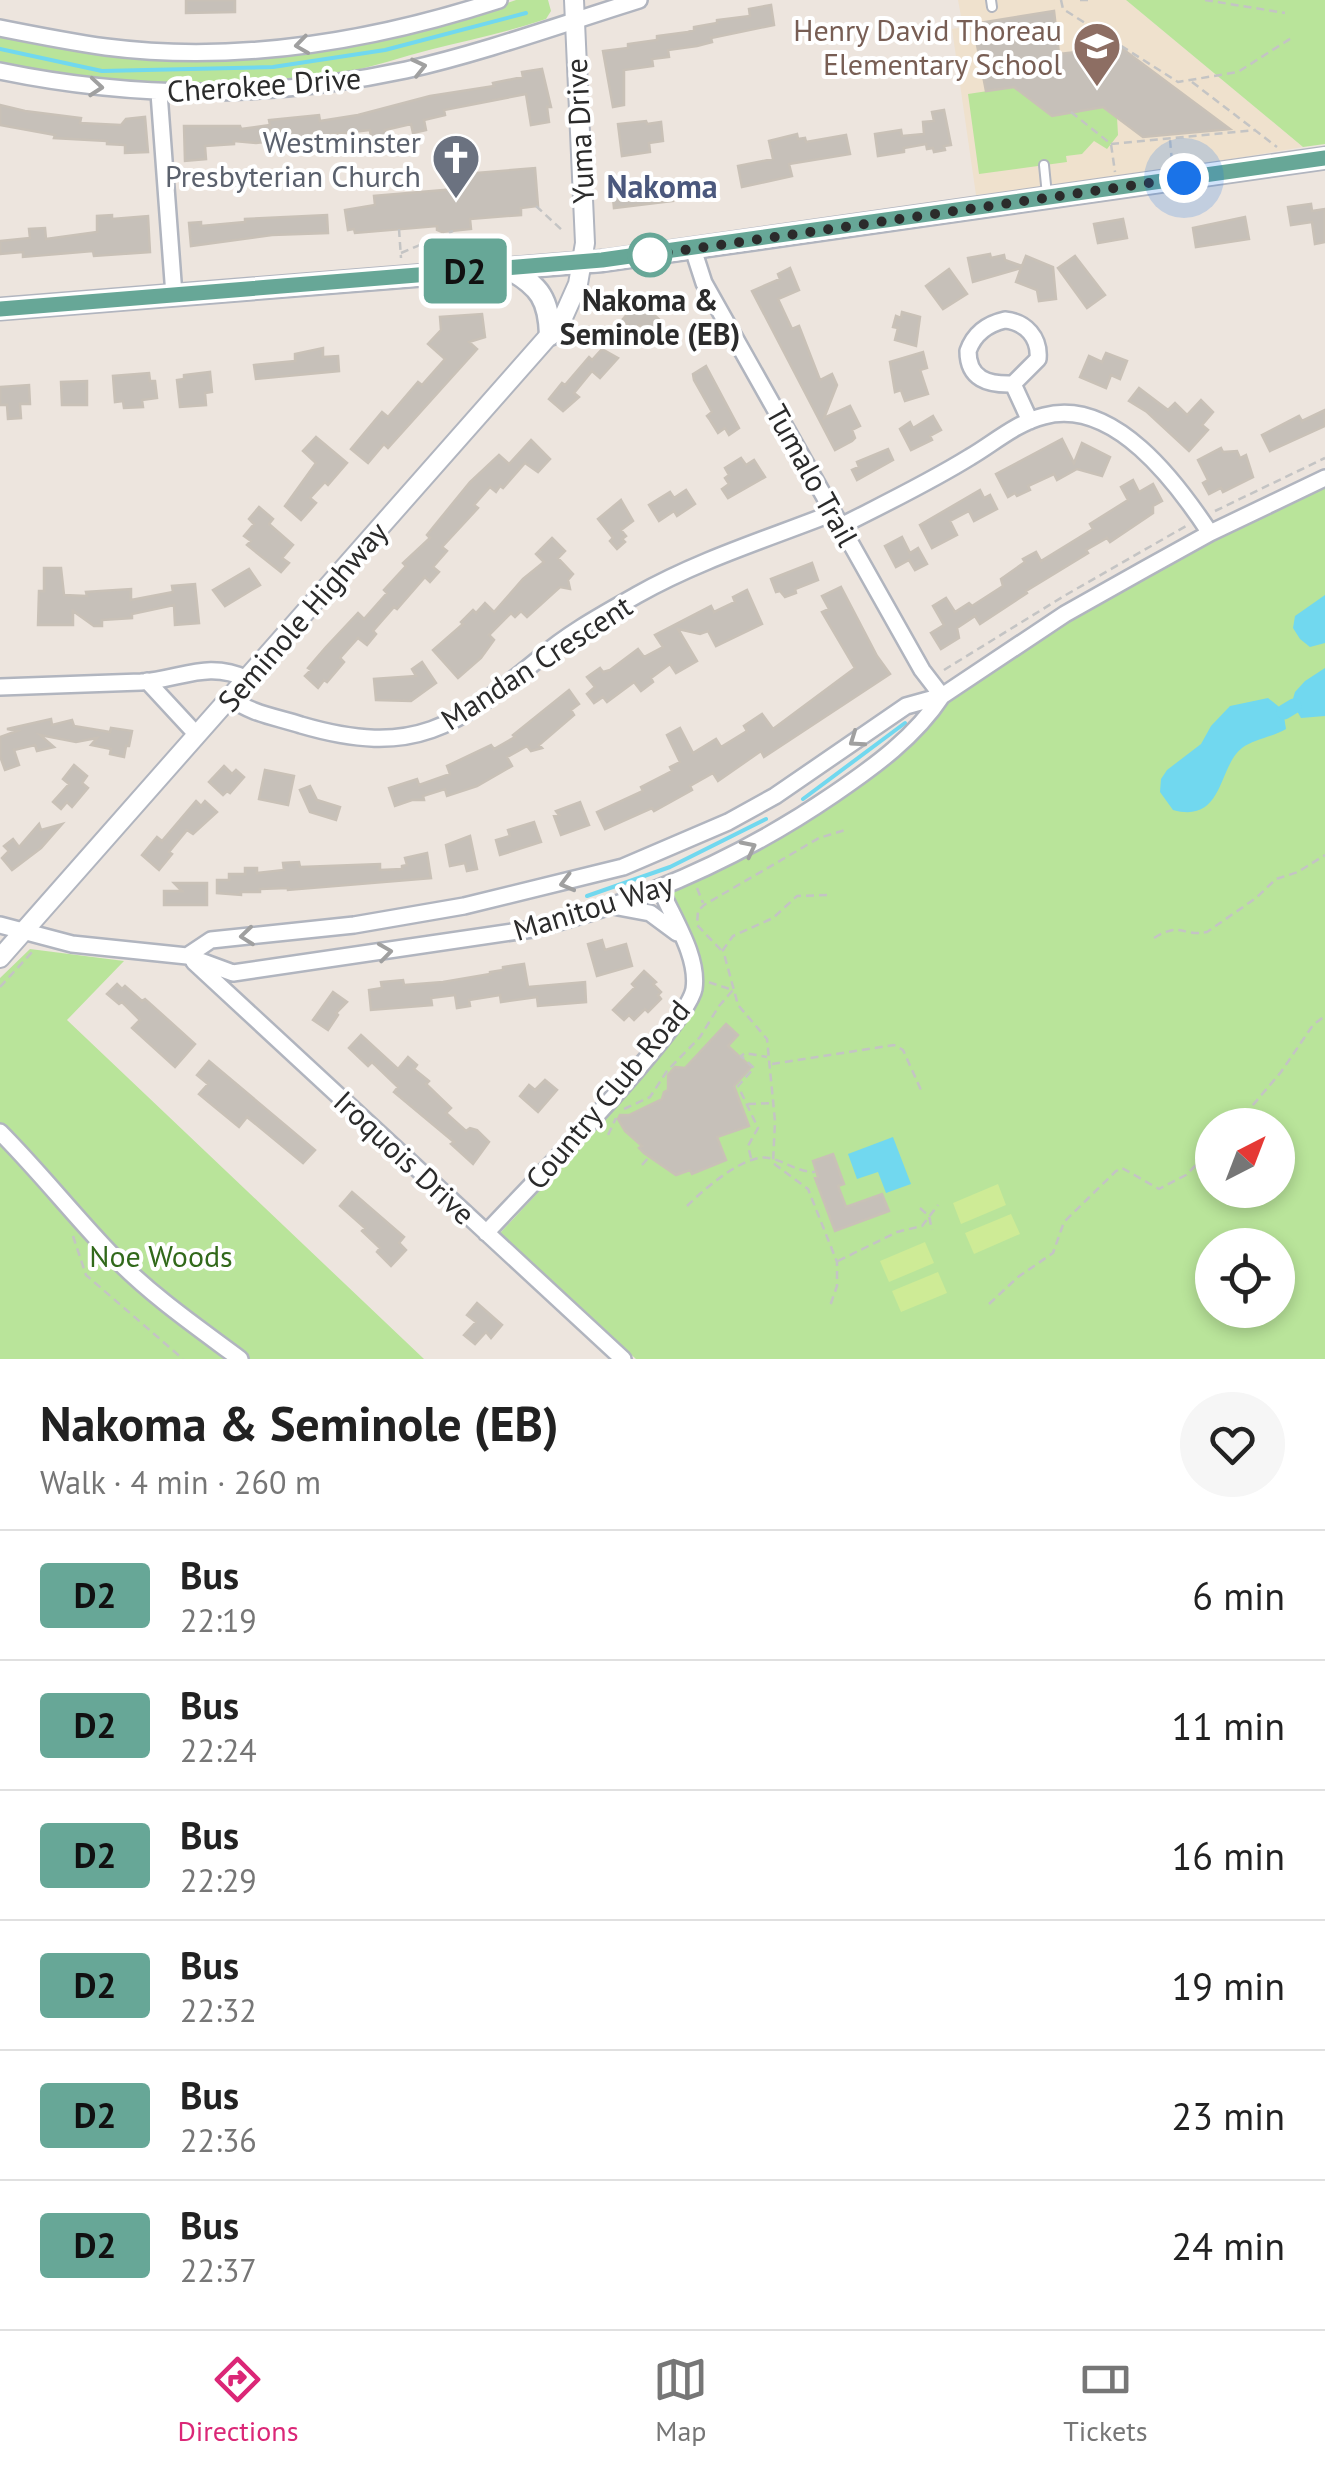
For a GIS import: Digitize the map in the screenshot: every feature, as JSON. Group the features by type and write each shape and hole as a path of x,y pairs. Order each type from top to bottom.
{"main road":[{"path":"0,309 693,250 1325,158"},
{"path":"507,268 545,299 550,312 550,335"}],"street":[{"name":"Cherokee Drive","path":"0,28 106,47 228,52 362,38 499,0"},
{"name":"Yuma Drive","path":"574,0 583,262"},
{"name":"Cherokee Drive","path":"0,70 69,85 160,93 298,88 455,58 639,0"},
{"path":"160,93 174,295"},
{"name":"Tumalo Trail","path":"693,250 704,283 922,670 942,696"},
{"name":"Seminole Highway","path":"0,958 550,335 568,308 583,262"},
{"path":"1005,320 1026,327 1039,353 1034,365 1013,384 983,381 974,374 968,360 976,336 1005,320"},
{"path":"1013,384 1030,421"},
{"name":"Mandan Crescent","path":"231,698 245,708 339,736 400,738 437,728 493,698 572,633 643,592 720,555 837,519 918,487 1046,414 1088,417 1126,436 1164,470 1210,533"},
{"name":"Manitou Way","path":"188,956 211,940 354,926 560,886 623,868 728,822 775,796 906,706 942,696 1065,614 1210,533 1325,478"},
{"path":"0,688 147,681 208,669 228,670 248,679"},
{"path":"147,681 198,734"},
{"name":"Manitou Way","path":"0,925 72,944 188,956 233,973 532,929 660,888 786,828 862,775 923,725 942,696"},
{"name":"Country Club Road","path":"486,1233 689,1004 694,980 690,958 660,888"},
{"path":"608,906 650,914 680,936"},
{"name":"Iroquois Drive","path":"188,956 623,1359"},
{"path":"0,1132 36,1167 114,1257 155,1295 240,1359"}],"lane":[{"path":"1044,166 1048,199"}],"path":[{"path":"1061,0 1063,8 1178,82 1238,72 1292,37"},
{"path":"1080,0 1090,0"},
{"path":"1205,0 1285,13"},
{"path":"1191,81 1278,147"},
{"path":"1071,112 1112,144 1256,130"},
{"path":"1170,138 1172,162"},
{"path":"1112,144 1118,188"},
{"path":"536,206 563,231"},
{"path":"399,229 401,255 453,232 456,253"},
{"path":"724,952 697,925 698,910 819,838 845,830"},
{"path":"1154,938 1175,928 1198,934 1206,932 1256,898 1276,879 1298,872 1325,856"},
{"path":"696,888 704,904"},
{"path":"827,895 797,896 772,918 733,936 726,942 724,952 738,1005 764,1033 776,1121 772,1158 777,1168 808,1189 837,1262 837,1286 830,1306"},
{"path":"0,987 35,948"},
{"path":"694,980 733,990"},
{"path":"608,1135 621,1110 650,1098 667,1072 700,1038 733,990"},
{"path":"1250,1108 1325,1016"},
{"path":"751,1158 748,1146 758,1128 738,1086 754,1068 742,1056 745,1053 770,1061 894,1045 904,1050 921,1090"},
{"path":"746,1104 774,1103"},
{"path":"642,1165 649,1157"},
{"path":"688,1206 703,1190 751,1158 772,1158 804,1172 814,1172"},
{"path":"988,1304 1018,1277 1054,1253 1064,1222 1122,1168 1158,1189 1195,1166"},
{"path":"837,1262 896,1232 922,1226 938,1205"},
{"path":"920,1208 929,1216 932,1230"},
{"path":"74,1238 86,1275 184,1359"}],"shaded area":[{"name":"Henry David Thoreau Elementary School","path":"958,0 1126,0 1303,147 1106,180 976,195 952,29 963,27"}],"green space":[{"path":"516,0 548,0 551,11 546,19 517,28 358,70 305,79 173,85 86,77 0,62 0,32 196,57 492,8"},
{"path":"1126,0 1325,0 1325,144 1303,147"},
{"path":"1014,87 1052,116 1103,107 1117,117 1118,135 1107,149 1094,141 1082,154 1066,156 1067,162 979,174 968,94"},
{"path":"1325,478 1325,1359 636,1359 500,1233 557,1172 565,1147 663,1037 695,974 660,888 862,775 942,696 1008,651"},
{"name":"Noe Woods","path":"30,949 124,961 67,1020 424,1359 0,1359 0,978"},
{"path":"998,1184 1006,1205 961,1224 953,1203"},
{"path":"1011,1214 1020,1234 974,1254 965,1233"},
{"path":"925,1242 934,1263 889,1282 880,1261"},
{"path":"938,1272 947,1293 901,1312 892,1291"}],"water":[{"path":"1325,595 1325,643 1310,647 1293,628 1295,616"},
{"path":"1325,668 1325,716 1301,718 1292,702 1295,692"},
{"path":"1268,698 1283,710 1286,729 1242,748 1234,756 1218,791 1202,809 1173,810 1160,792 1167,770 1201,744 1230,706"},
{"path":"893,1137 911,1184 886,1193 878,1172 857,1179 848,1154"}],"building":[{"path":"186,0 235,0 235,12 186,13"},
{"path":"771,5 774,25 668,50 669,57 652,59 653,66 624,70 624,105 613,107 603,51 688,32 717,20 750,16 749,9"},
{"path":"1054,11 1059,54 1120,47 1230,129 1143,137 1103,107 1052,116 1014,87 986,91 973,24"},
{"path":"542,69 551,107 547,107 549,122 531,125 526,94 444,110 445,115 424,120 426,130 413,133 411,124 371,138 370,130 256,143 234,141 205,146 206,159 185,161 184,126 241,129 270,125 269,120 319,115 320,121 358,115 430,96 494,86 493,83 523,77 522,72"},
{"path":"0,105 81,118 80,123 121,125 126,119 145,117 148,152 125,153 125,145 54,138 55,135 0,125"},
{"path":"944,110 951,145 944,146 945,150 934,152 926,144 878,156 875,134 901,130 902,136 924,134 923,122 934,121 932,112"},
{"path":"661,122 663,141 649,143 650,152 622,156 618,124"},
{"path":"797,134 798,139 805,138 806,142 846,135 850,154 789,164 792,176 742,187 738,166 773,159 769,141"},
{"name":"Westminster Presbyterian Church","path":"535,168 538,206 521,208 521,215 470,219 471,229 442,232 437,226 355,233 354,229 348,230 345,210 375,205 374,196 467,188 465,174"},
{"path":"641,184 641,192 672,190 673,201 614,208 612,188"},
{"path":"1311,204 1312,211 1325,209 1325,242 1315,244 1312,222 1291,225 1288,207"},
{"path":"112,215 112,219 148,216 150,252 94,256 93,251 23,257 23,252 0,254 0,241 30,238 29,229 45,228 46,239 97,232 97,216"},
{"path":"327,215 328,233 272,235 191,246 189,223 201,222 201,226 245,219"},
{"path":"1245,217 1249,239 1196,247 1193,228"},
{"path":"1123,219 1127,238 1098,243 1094,224"},
{"path":"990,254 991,258 1004,255 1005,260 1022,266 1026,256 1053,267 1056,299 1039,301 1037,290 1016,282 1021,268 973,282 968,258"},
{"path":"1075,256 1105,295 1087,308 1058,268"},
{"path":"790,268 799,290 778,299 792,329 799,326 820,380 832,374 837,385 824,418 850,406 860,426 852,430 852,441 835,450 752,291 780,279 778,274"},
{"path":"949,269 967,294 943,309 926,286"},
{"path":"639,301 662,322 650,335 639,325 634,330 622,320"},
{"path":"902,312 920,317 916,346 895,340 898,328 893,327 896,316 901,318"},
{"path":"482,314 485,337 469,342 477,349 388,448 384,444 368,463 351,449 382,412 388,417 418,382 422,385 445,359 428,344 441,330 440,317"},
{"path":"323,348 323,357 338,356 339,371 256,379 254,365 295,361 295,354"},
{"path":"602,349 618,358 600,378 592,371 574,393 579,397 563,411 549,399 589,357 592,360"},
{"path":"923,352 927,368 920,370 928,394 905,401 901,390 895,392 890,362"},
{"path":"1106,353 1127,361 1120,379 1111,375 1106,388 1080,377 1089,356 1102,362"},
{"path":"706,366 739,428 729,435 725,428 718,433 707,416 712,412 694,380 693,374"},
{"path":"210,372 212,392 205,393 206,405 180,407 177,380 184,379 184,375"},
{"path":"149,373 150,381 155,381 157,398 142,400 143,407 124,408 123,401 115,402 113,376"},
{"path":"87,381 87,405 62,405 61,382"},
{"path":"29,385 30,404 20,404 21,418 8,419 7,405 0,405 0,387"},
{"path":"1139,388 1168,410 1175,403 1187,415 1201,400 1213,412 1202,425 1208,430 1189,451 1147,412 1129,401"},
{"path":"1325,410 1325,426 1270,451 1262,435 1299,416 1302,421"},
{"path":"933,416 941,430 930,436 932,440 911,450 900,429 910,422 913,428"},
{"path":"316,437 347,463 310,498 316,503 301,520 285,506 316,463 303,451"},
{"path":"1062,439 1074,463 1082,443 1110,457 1102,476 1077,469 1057,480 1054,474 1028,486 1030,490 1008,497 996,474"},
{"path":"531,440 550,459 538,472 525,463 496,492 490,487 474,505 478,508 442,547 447,551 433,567 439,572 430,582 425,577 397,609 394,607 373,631 376,634 367,645 358,638 340,658 344,662 318,688 305,676 326,647 358,613 364,619 387,593 384,590 406,566 403,563 430,538 427,535 470,482 499,455 509,464"},
{"path":"1221,448 1223,452 1237,451 1240,458 1246,455 1253,477 1223,492 1221,488 1209,494 1203,483 1208,480 1198,460"},
{"path":"888,449 893,460 857,480 852,470 859,467 857,462"},
{"path":"741,458 746,465 754,460 765,477 728,498 722,489 729,484 725,468"},
{"path":"1133,480 1139,492 1153,484 1162,501 1153,506 1153,513 1110,542 1107,538 1086,550 1088,553 980,624 975,616 957,628 959,638 941,649 931,633 944,625 933,606 946,598 955,612 969,603 972,606 1003,586 1001,579 1025,562 1023,559 1036,552 1041,561 1093,529 1090,524 1128,500 1121,487"},
{"path":"686,490 695,504 677,516 674,511 659,521 649,505 670,492 674,498"},
{"path":"980,490 984,498 990,495 997,509 974,521 969,511 950,521 957,535 932,548 920,525"},
{"path":"621,500 633,521 621,530 625,542 617,549 598,519"},
{"path":"259,507 273,519 269,524 293,545 282,558 289,563 281,572 247,545 251,541 244,536 254,524 249,519"},
{"path":"902,537 910,553 918,548 927,564 915,570 909,560 896,567 885,546"},
{"path":"552,538 565,551 558,558 573,574 568,580 570,589 560,587 527,617 521,611 515,617 511,613 489,635 494,640 481,658 458,678 433,650 473,610 476,613 485,603 494,612 544,562 536,554"},
{"path":"812,563 818,580 785,597 776,592 771,579"},
{"path":"44,568 61,568 64,595 87,596 86,592 131,589 131,600 173,592 172,586 195,584 199,623 175,625 174,605 132,614 132,618 102,620 102,626 94,626 73,611 73,625 38,625"},
{"path":"249,569 260,585 225,606 213,590"},
{"path":"841,587 890,674 764,757 761,751 718,781 713,773 654,811 652,808 605,829 597,812 643,791 641,787 672,771 670,767 680,762 667,735 680,728 693,753 716,739 721,747 747,731 744,726 762,714 773,729 855,668 822,612 829,609 822,596"},
{"path":"747,590 762,624 716,646 708,631 700,634 678,629 697,661 676,673 670,664 641,691 634,682 607,702 603,697 594,703 587,694 595,687 587,677 600,668 603,672 610,670 638,649 644,657 663,647 655,635 711,606 714,612 735,602 733,597"},
{"path":"422,662 436,683 411,701 376,700 374,679 416,676 412,669"},
{"path":"569,690 579,704 571,710 574,715 539,745 542,748 531,751 527,746 507,757 512,766 477,786 447,796 445,789 423,796 424,800 395,806 389,788 417,779 419,785 450,774 447,766 515,737"},
{"path":"51,719 52,725 72,720 74,726 132,731 129,746 124,757 110,754 111,749 91,745 97,738 76,742 40,735 54,747 37,751 35,745 14,750 19,765 5,770 0,737 17,731 7,729"},
{"path":"74,765 87,776 82,783 88,788 72,807 67,802 61,809 53,802 69,784 63,779"},
{"path":"224,766 232,774 236,770 244,777 230,793 223,795 209,782"},
{"path":"265,770 294,776 288,805 259,799"},
{"path":"310,786 317,800 340,807 336,820 310,812 300,790"},
{"path":"196,801 201,806 205,801 217,812 193,834 187,830 159,870 142,855 157,837 162,841"},
{"path":"580,802 589,825 561,835 556,811"},
{"path":"534,822 541,842 500,855 496,840 510,836 508,830"},
{"path":"39,824 41,830 62,824 41,848 12,870 2,858 9,851 4,846 13,839 19,847"},
{"path":"470,836 477,869 467,871 465,863 450,866 446,845"},
{"path":"427,853 431,878 260,889 241,895 217,893 217,880 229,880 229,874 245,874 245,868 257,868 257,873 284,870 283,863 299,862 300,867 380,864 380,870 402,869 407,865 405,858"},
{"path":"174,883 207,883 207,905 164,905 164,891 182,891"},
{"path":"602,940 605,950 626,944 632,966 597,976 588,944"},
{"path":"524,964 528,987 585,982 586,1002 538,1006 537,997 501,1002 500,995 469,1000 470,1006 457,1008 455,995 431,998 432,1005 371,1010 369,990 382,988 381,982 443,982"},
{"path":"644,971 656,982 653,984 661,992 661,999 634,1020 629,1015 624,1020 613,1010"},
{"path":"117,984 142,1001 145,999 195,1044 175,1067 132,1028 140,1020 107,994"},
{"path":"333,992 347,1002 328,1030 313,1020"},
{"path":"726,1024 738,1035 728,1046 751,1067 734,1086 749,1126 717,1137 726,1160 692,1174 690,1170 676,1175 644,1153 618,1119 662,1099 668,1090 668,1075 675,1067 685,1068"},
{"path":"361,1035 398,1069 408,1057 417,1065 414,1069 429,1081 426,1084 451,1108 446,1113 466,1131 477,1130 489,1142 473,1164 451,1144 454,1142 394,1092 398,1087 372,1062 368,1066 349,1048"},
{"path":"209,1061 315,1150 303,1163 247,1117 239,1127 199,1094 208,1084 197,1075"},
{"path":"545,1080 557,1090 538,1112 520,1096 529,1085 535,1090"},
{"path":"833,1154 844,1184 838,1186 846,1207 882,1194 889,1211 835,1231 815,1178 818,1177 813,1161"},
{"path":"352,1192 404,1237 399,1243 406,1250 391,1266 377,1252 380,1248 362,1231 365,1228 340,1206"},
{"path":"477,1303 502,1325 491,1338 486,1332 475,1344 464,1335 476,1322 467,1315"}],"waterway":[{"path":"0,49 102,71 273,67 385,50 526,13"},
{"path":"1284,712 1294,706"},
{"path":"803,799 905,723"},
{"path":"587,896 670,867 766,819"}],"bus line":[{"name":"D2","path":"0,309 555,266 693,250 1325,158"}],"place":[{"name":"Henry David Thoreau Elementary School","path":"1097,88"},
{"name":"Westminster Presbyterian Church","path":"456,200"},
{"name":"Nakoma & Seminole (EB)","path":"650,255"}],"district":[{"name":"Nakoma","path":"662,186"}],"route":[{"path":"650,255 1184,178"}]}
